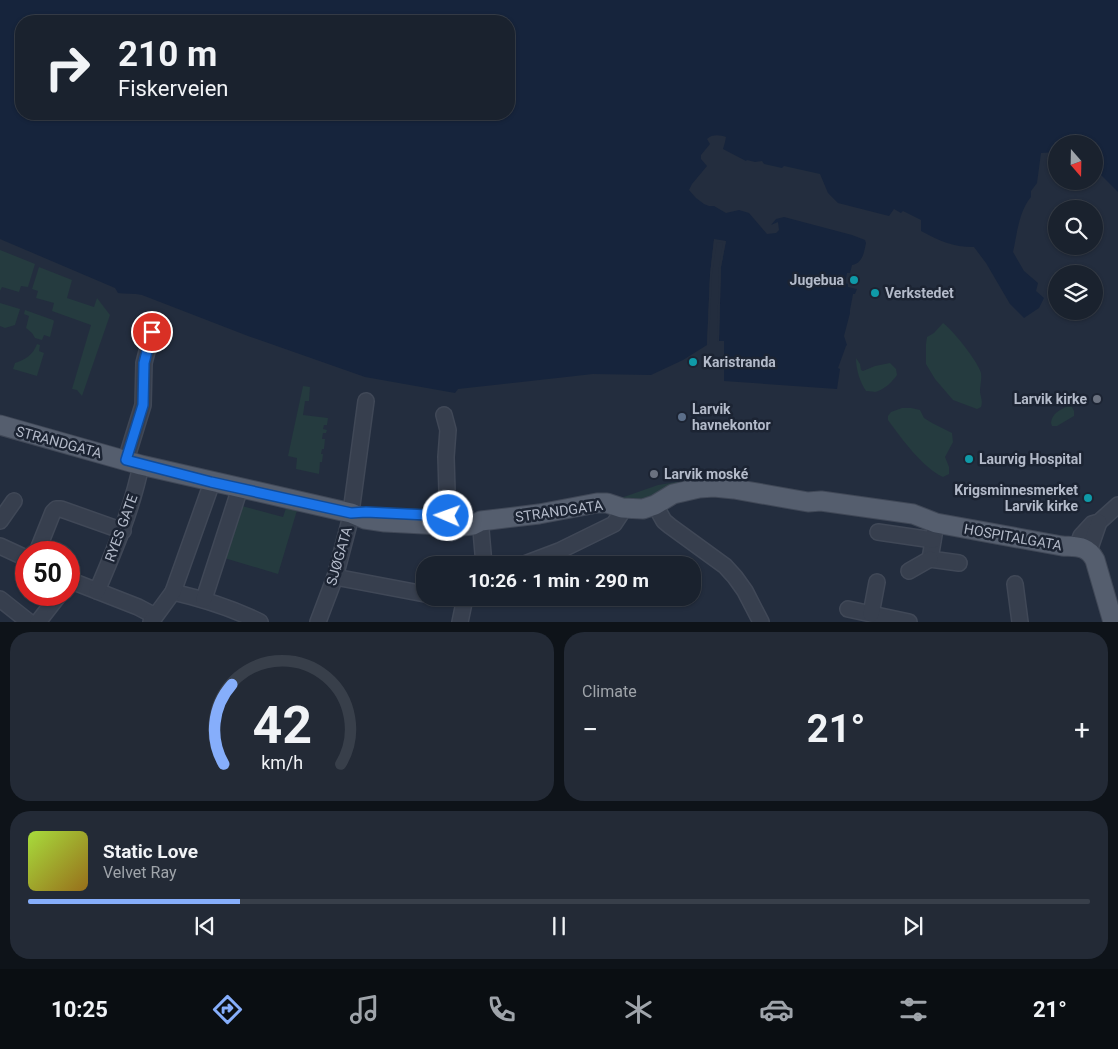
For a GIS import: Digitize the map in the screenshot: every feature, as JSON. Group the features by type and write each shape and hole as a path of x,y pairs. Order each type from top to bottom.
{"main road":[{"name":"STRANDGATA","path":"0,426 211,482 351,513 366,519 386,522 448,521 462,526 473,525 481,521 539,514 597,503 607,503 618,516 654,505"},
{"name":"HOSPITALGATA","path":"654,505 673,494 705,487 734,489 808,502 820,508 912,522 934,531 1083,549"},
{"path":"1083,549 1095,560 1113,622"}],"street":[{"name":"RYES GATE","path":"97,590 123,531 130,508 134,462 143,405 144,363 152,332"},
{"name":"SJØGATA","path":"318,622 335,577 351,513 366,400"},
{"path":"444,415 448,430 446,457 448,521"},
{"path":"80,585 138,607 153,619 173,592 211,482"},
{"path":"204,599 240,488"},
{"path":"0,522 14,501"},
{"path":"654,505 664,521 725,566 745,591 761,622"},
{"path":"1083,549 1099,522 1118,505"},
{"path":"41,541 56,509 61,509 123,531"},
{"path":"546,556 559,551 618,516"},
{"path":"481,521 483,556"},
{"path":"930,559 934,531"},
{"name":"HOSPITALGATA","path":"878,532 934,531"},
{"path":"0,546 15,553"},
{"path":"909,571 930,559 959,563"},
{"path":"335,577 416,592"},
{"path":"871,614 877,582"},
{"path":"1015,584 1020,622"},
{"path":"173,592 204,599 241,612 260,622"},
{"path":"0,599 29,622"},
{"path":"38,622 50,606"},
{"path":"460,622 463,606"},
{"path":"848,609 909,622"}],"green space":[{"path":"0,250 35,264 28,287 21,286 19,292 2,287 0,291"},
{"path":"39,267 72,280 67,298 94,307 97,298 110,315 82,396 77,390 72,389 91,325 52,311 54,303 36,298 38,291 32,289"},
{"path":"0,303 20,309 15,325 5,328 0,326"},
{"path":"25,310 54,321 50,337 44,335 42,340 35,338 26,328 29,316 24,314"},
{"path":"943,323 965,346 981,373 980,392 982,403 981,407 977,409 953,400 935,379 926,364 927,337 934,333"},
{"path":"37,344 40,345 39,351 44,353 37,376 13,369 15,363 28,356"},
{"path":"856,358 863,371 890,363 896,369 897,375 882,389 875,392 866,391 859,376"},
{"path":"303,386 310,387 309,401 305,401 303,415 328,418 327,425 324,425 323,429 327,430 326,433 323,433 322,439 325,439 319,474 296,469 297,458 288,456"},
{"path":"1068,406 1072,407 1074,416 1057,426 1052,426 1051,423 1055,414"},
{"path":"902,408 920,410 924,418 952,433 953,442 945,457 949,467 949,474 943,477 928,467 913,452 888,420 891,412"},
{"path":"692,481 653,500 618,499 658,485"},
{"path":"238,505 283,517 287,505 298,507 278,574 221,557"}],"water":[{"path":"0,0 1118,0 1118,192 1103,177 1103,135 1048,135 1048,153 1041,153 1037,183 1031,191 1031,197 1021,216 1013,252 1024,271 1038,283 1036,291 1044,298 1039,308 1024,318 1010,304 986,263 974,247 953,245 928,235 921,231 921,220 903,211 901,213 894,209 889,216 838,203 828,193 820,174 784,166 782,168 764,164 762,161 746,161 723,149 726,137 716,135 707,139 710,144 701,155 701,159 707,166 689,190 704,204 714,206 726,213 739,210 749,213 767,234 776,233 779,230 778,222 771,225 776,219 784,217 865,240 866,243 862,257 859,262 852,265 850,273 847,273 845,283 848,284 848,287 857,289 855,294 853,294 844,336 847,345 838,368 840,369 837,389 724,381 724,341 719,341 721,267 726,241 714,240 710,274 707,345 683,360 651,375 593,374 458,389 455,393 365,377 248,336 142,295 118,293 115,288 0,239"}],"pier":[{"path":"714,239 726,241 721,267 719,341 717,342 719,267 723,243 717,242 712,274 709,344 707,345 710,274"}],"place":[{"name":"Jugebua","path":"854,280"},
{"name":"Verkstedet","path":"875,293"},
{"name":"Karistranda","path":"693,362"},
{"name":"Larvik kirke","path":"1097,399"},
{"name":"Larvik havnekontor","path":"682,417"},
{"name":"Laurvig Hospital","path":"969,459"},
{"name":"Larvik moské","path":"654,474"},
{"name":"Krigsminnesmerket Larvik kirke","path":"1088,498"}],"route":[{"path":"152,332 144,363 143,405 126,460 211,482 351,513 448,516"}]}
